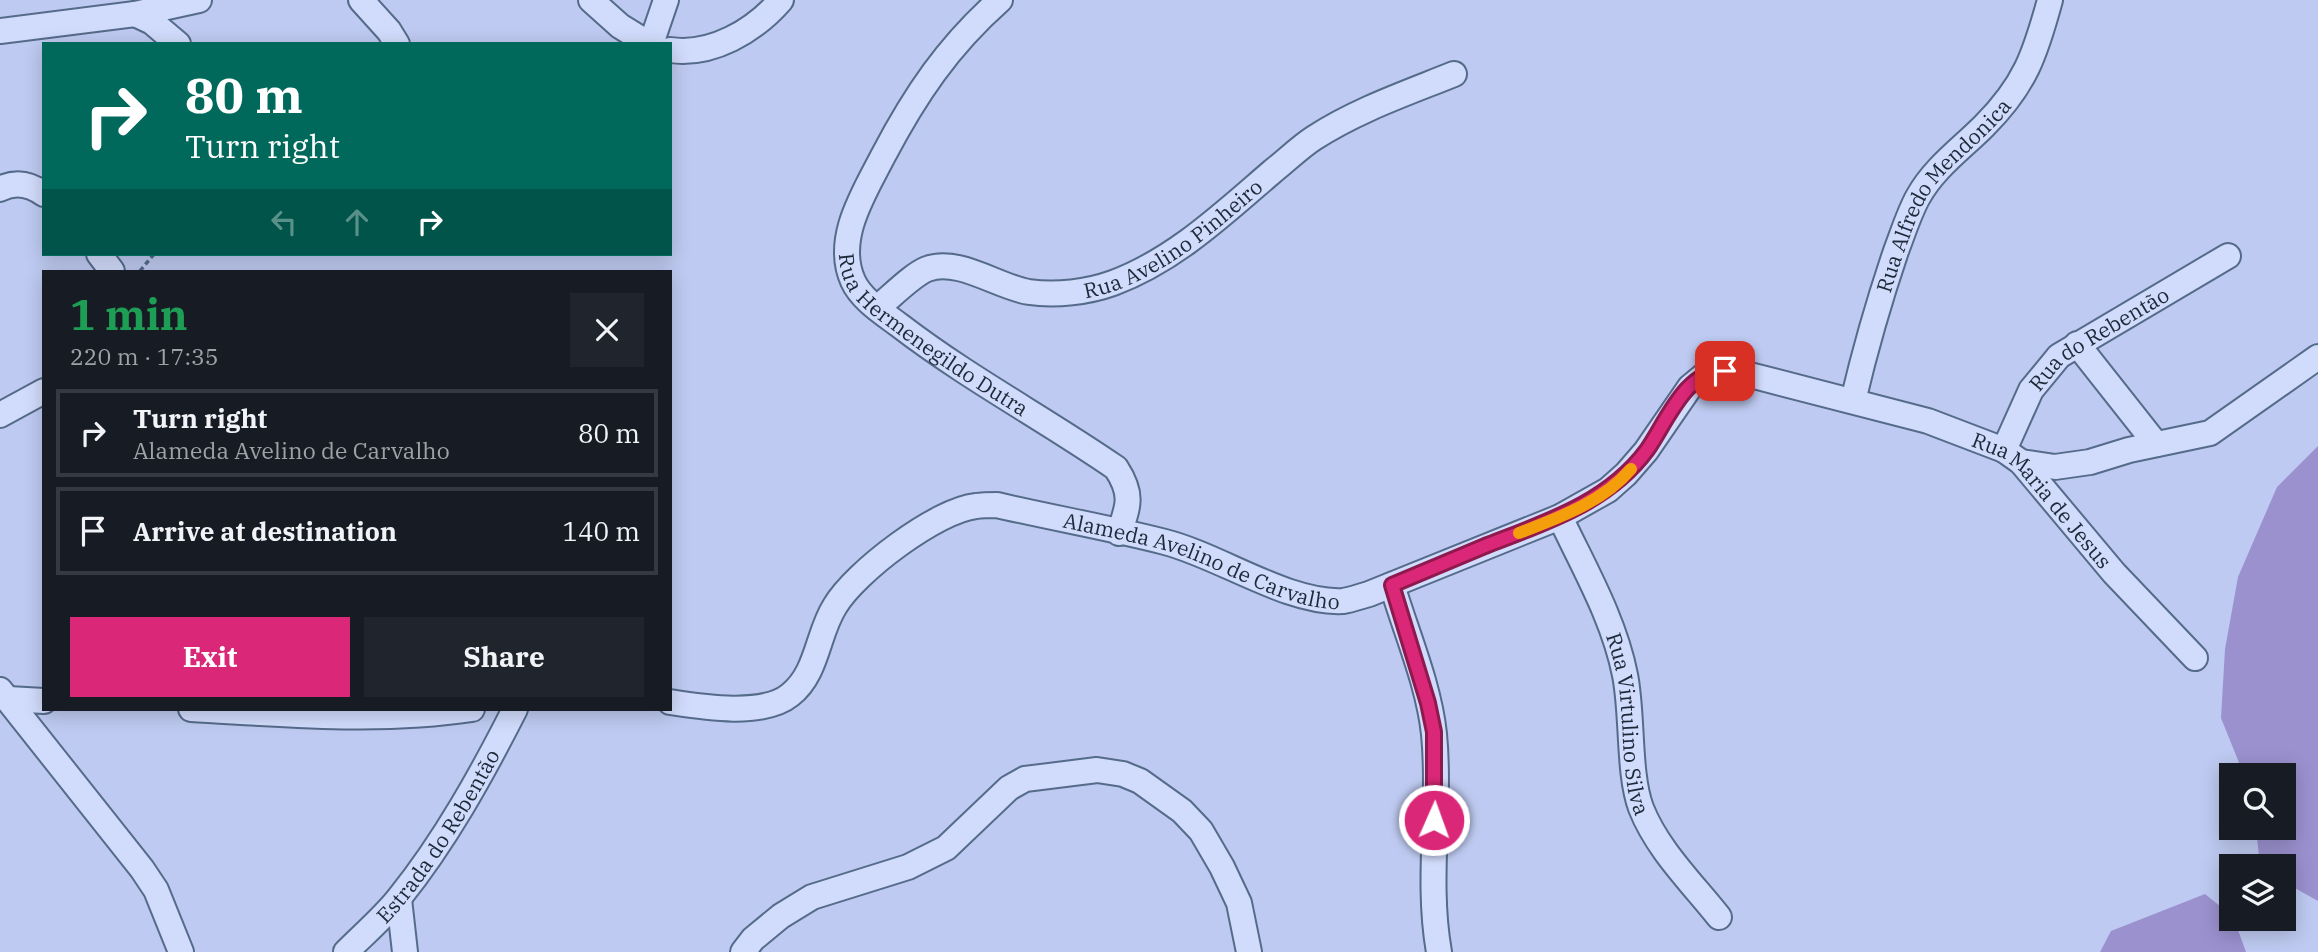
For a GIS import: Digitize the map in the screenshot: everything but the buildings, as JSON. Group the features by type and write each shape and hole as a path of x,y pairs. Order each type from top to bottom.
{"street":[{"path":"0,31 135,14 199,0"},
{"path":"361,0 396,42"},
{"path":"591,0 620,26 647,42"},
{"path":"651,42 666,0"},
{"path":"672,50 694,51 732,39 781,0"},
{"name":"Rua Hermenegildo Dutra","path":"1000,0 951,47 921,88 855,212 847,238 853,282 877,308 953,364 1116,468 1124,480 1129,505 1119,533"},
{"name":"Rua Alfredo Mendonica","path":"1853,401 1872,323 1903,231 1918,197 1936,171 1984,125 2025,75 2039,40 2050,0"},
{"path":"135,14 152,22 176,42"},
{"name":"Rua Avelino Pinheiro","path":"877,308 925,270 936,267 951,266 1021,290 1053,293 1080,291 1141,272 1190,240 1312,139 1347,119 1454,74"},
{"path":"0,188 19,184 42,193"},
{"path":"101,256 111,270"},
{"name":"Rua do Rebentão","path":"2012,456 2031,390 2059,356 2228,256"},
{"path":"2077,344 2156,444"},
{"path":"2012,456 2055,467 2090,462 2210,433 2318,357"},
{"name":"Alameda Avelino de Carvalho","path":"672,702 738,708 765,706 790,696 807,677 827,621 849,586 931,523 975,506 997,505 1188,550 1277,587 1318,598 1344,601 1392,585 1560,517 1608,490 1646,451 1697,379 1715,371 1749,375 1853,401"},
{"path":"0,415 42,392"},
{"name":"Rua Maria de Jesus","path":"1853,401 1928,421 2012,456 2114,573 2195,658"},
{"name":"Rua Virtulino Silva","path":"1560,517 1613,629 1625,675 1631,714 1636,787 1641,809 1662,845 1719,917"},
{"path":"1392,585 1428,703 1434,732 1436,768 1433,906 1439,952"},
{"path":"4,694 42,701"},
{"path":"4,694 142,869 156,890 181,952"},
{"path":"276,711 457,711"},
{"name":"Estrada do Rebentão","path":"346,952 399,899 473,788 514,711"},
{"path":"743,952 753,939 781,916 812,897 908,867 946,848 1009,788 1025,779 1097,770 1123,774 1140,781 1182,811 1201,831 1239,903 1249,952"},
{"path":"399,899 405,952"}],"path":[{"path":"141,270 152,256"}],"shaded area":[{"path":"2318,446 2318,901 2296,889 2296,854 2259,854 2257,840 2296,840 2296,763 2239,763 2221,718 2225,649 2238,577 2277,487"},
{"path":"2205,894 2219,905 2219,931 2238,931 2246,952 2100,952 2111,931"}],"slow traffic":[{"path":"1519,533 1560,517 1608,490 1631,469"}],"route":[{"path":"1434,820 1434,732 1428,703 1392,585 1560,517 1608,490 1646,451 1697,379 1706,373 1725,371"}]}
